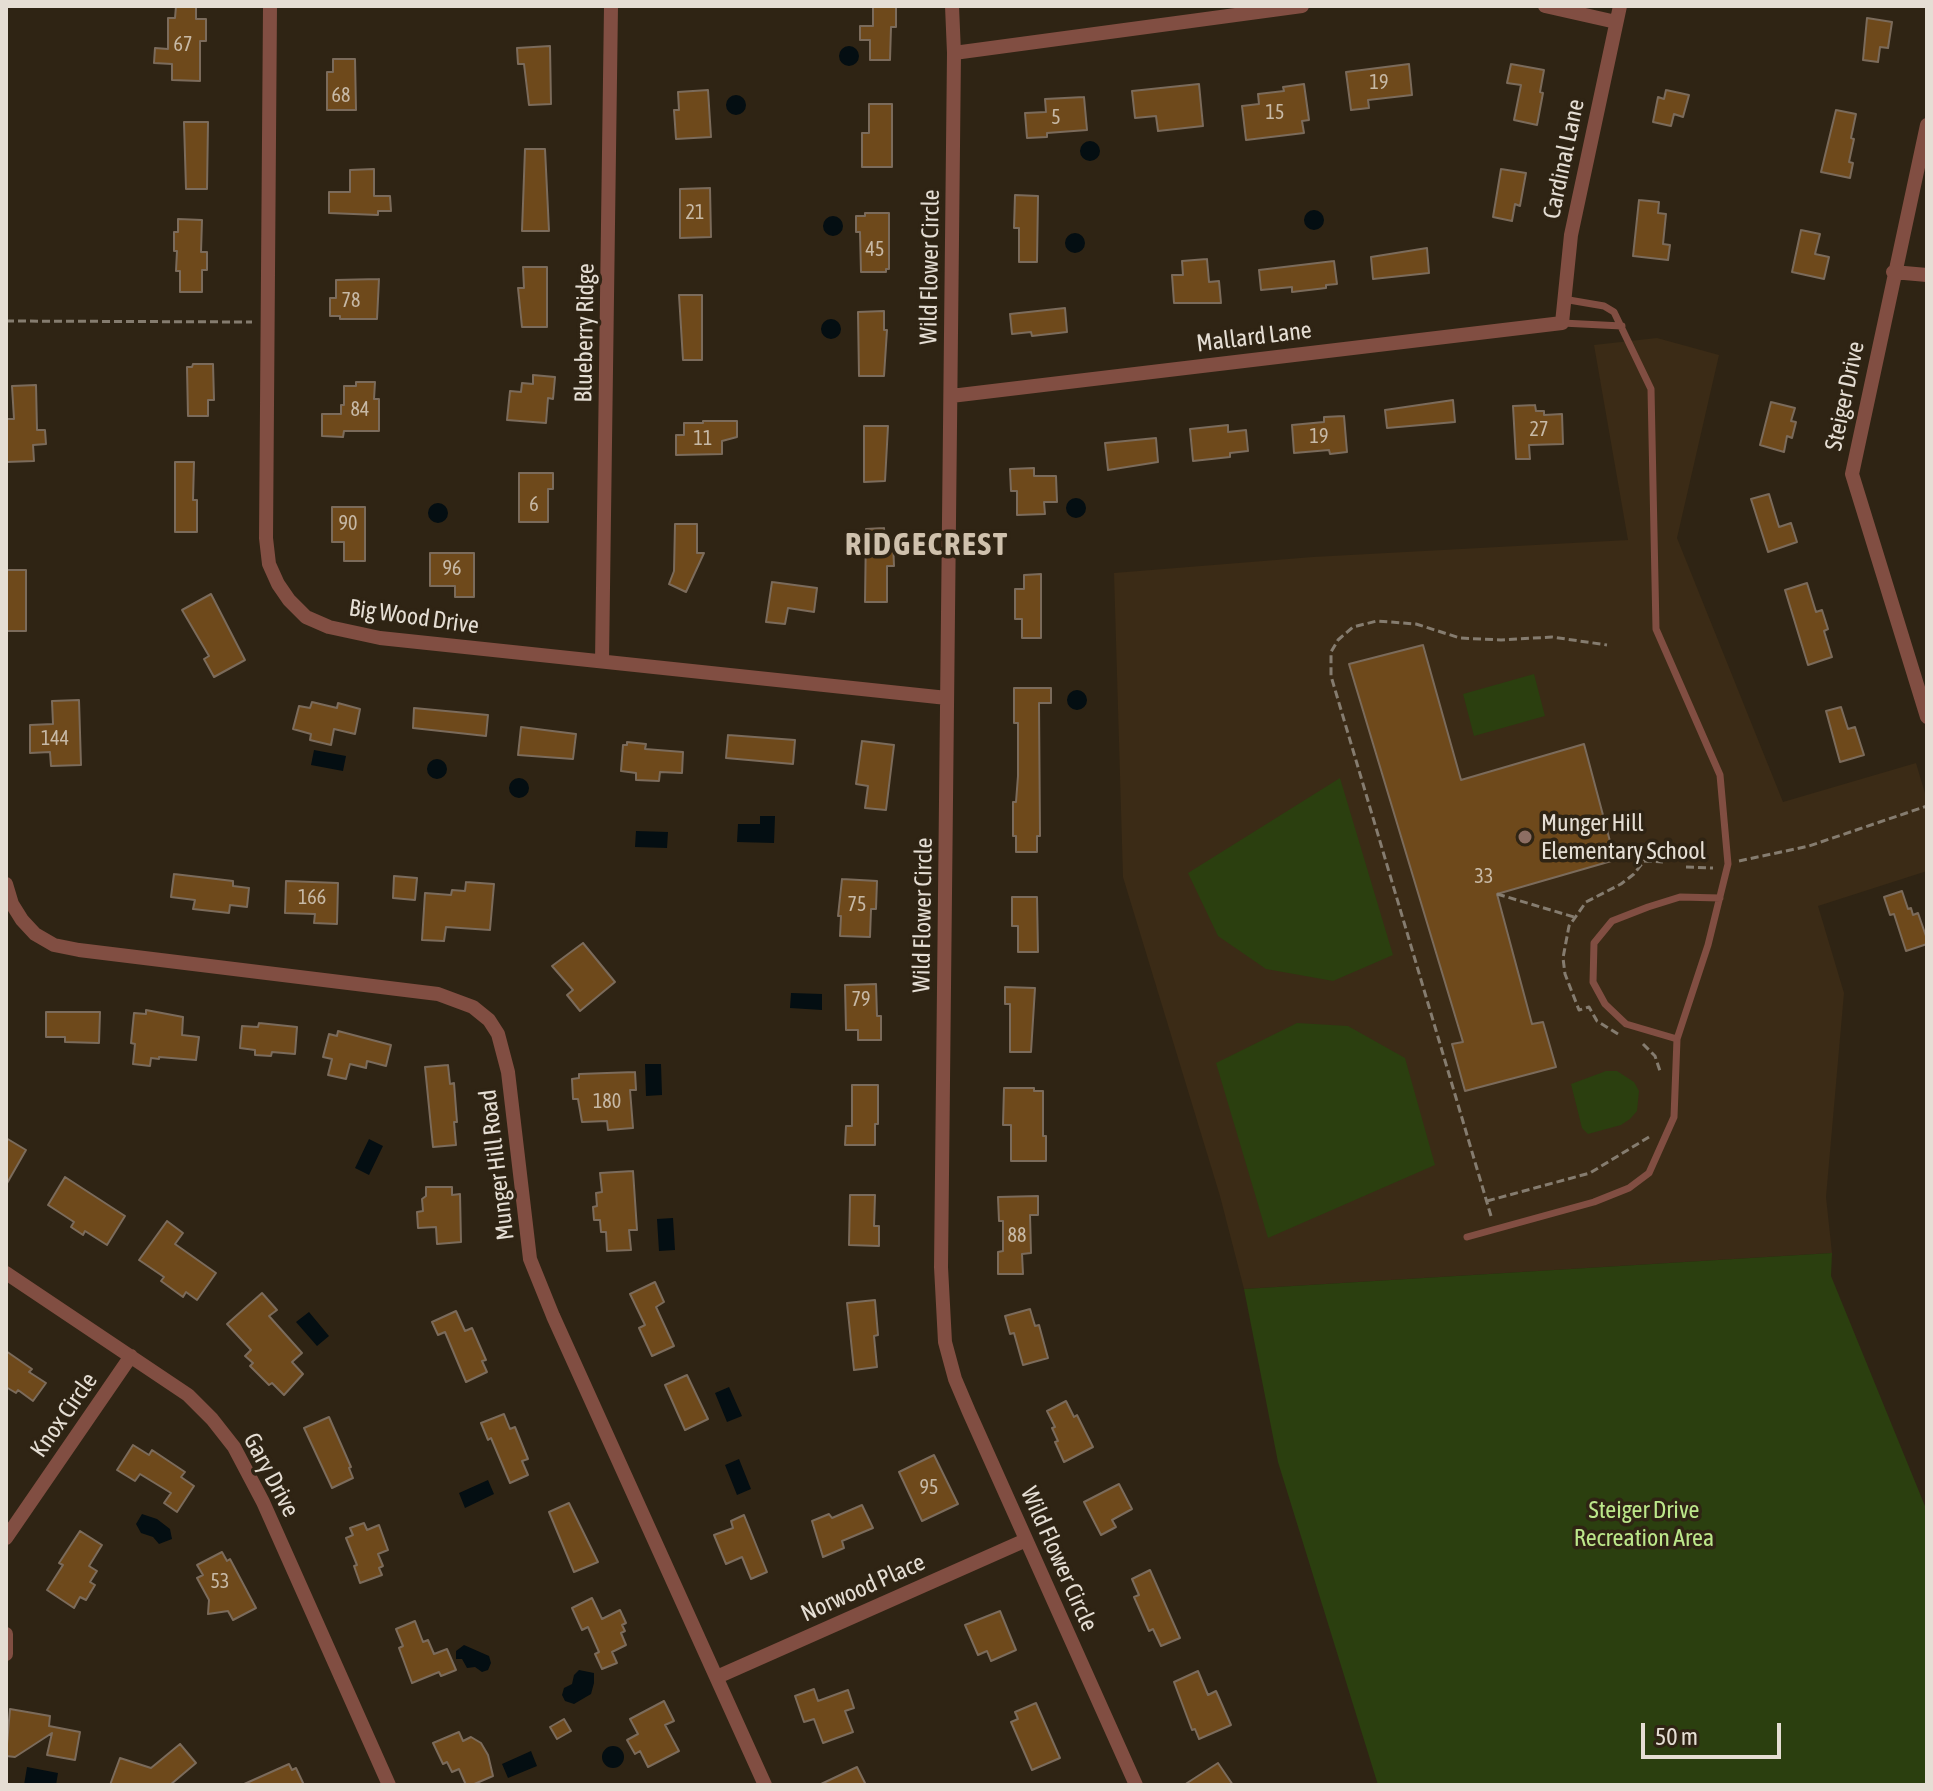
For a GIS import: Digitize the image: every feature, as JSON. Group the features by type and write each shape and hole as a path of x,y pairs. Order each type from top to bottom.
{"street":[{"name":"Big Wood Drive","path":"270,6 266,538 269,564 289,600 306,617 353,634 947,698"},
{"name":"Blueberry Ridge","path":"602,661 611,6"},
{"name":"Wild Flower Circle","path":"952,6 954,53 941,1267 945,1342 955,1379 1136,1785"},
{"path":"954,53 1302,6"},
{"path":"1545,6 1616,22"},
{"name":"Cardinal Lane","path":"1562,323 1571,235 1620,6"},
{"name":"Steiger Drive","path":"1927,125 1852,474 1927,717"},
{"path":"1893,272 1927,275"},
{"name":"Mallard Lane","path":"951,396 1562,323"},
{"name":"Munger Hill Road","path":"6,884 12,904 22,920 35,934 54,945 438,994 473,1007 489,1020 504,1050 530,1259 765,1785"},
{"name":"Gary Drive","path":"6,1273 188,1395 234,1447 263,1502 389,1785"},
{"name":"Knox Circle","path":"6,1538 131,1356"},
{"name":"Norwood Place","path":"717,1677 1026,1540"},
{"path":"6,1634 6,1654"}],"lane":[{"path":"1467,1237 1603,1199 1629,1188 1649,1173 1674,1117 1677,1039 1708,945 1728,864 1720,775 1656,629 1651,389 1614,312 1604,306 1563,299"},
{"path":"1562,323 1622,326"},
{"path":"1677,1039 1626,1024 1605,1004 1593,982 1594,943 1612,921 1648,907 1680,897 1720,898"}],"path":[{"path":"6,321 267,322"},
{"path":"1607,645 1552,637 1501,640 1460,638 1416,624 1377,621 1353,627 1338,640 1331,652 1331,676 1486,1203 1590,1173 1652,1135"},
{"path":"1739,861 1809,846 1927,806"},
{"path":"1686,867 1713,868"},
{"path":"1497,894 1574,917"},
{"path":"1579,1010 1589,1007 1603,1026 1625,1037"},
{"path":"1633,1040 1641,1042 1655,1056 1663,1082"}],"shaded area":[{"path":"845,46 853,46 859,56 853,66 845,66 839,60 839,52"},
{"path":"732,95 740,95 746,105 740,115 732,115 726,109 726,101"},
{"path":"1090,141 1097,144 1100,151 1097,158 1090,161 1083,158 1080,151 1083,144"},
{"path":"1310,210 1318,210 1324,220 1318,230 1310,230 1304,224 1304,216"},
{"path":"833,216 840,219 843,226 840,233 833,236 826,233 823,226 826,219"},
{"path":"1075,233 1082,236 1085,243 1082,250 1075,253 1068,250 1065,243 1068,236"},
{"path":"831,319 838,322 841,329 838,336 831,339 824,336 821,329 824,322"},
{"name":"Munger Hill Elementary School","path":"1657,338 1719,355 1677,538 1783,802 1916,763 1927,800 1927,871 1818,906 1844,993 1826,1197 1832,1253 1244,1289 1220,1196 1123,877 1114,573 1313,557 1628,540 1594,345"},
{"path":"1076,498 1083,501 1086,508 1083,515 1076,518 1069,515 1066,508 1069,501"},
{"path":"434,503 442,503 448,513 442,523 434,523 428,517 428,509"},
{"path":"1073,690 1081,690 1087,700 1081,710 1073,710 1067,704 1067,696"},
{"path":"314,750 346,756 343,771 311,765"},
{"path":"437,759 444,762 447,769 444,776 437,779 430,776 427,769 430,762"},
{"path":"515,778 523,778 529,788 523,798 515,798 509,792 509,784"},
{"path":"760,816 775,816 774,843 737,842 738,824 760,824"},
{"path":"636,831 668,832 667,848 635,847"},
{"path":"791,993 822,994 822,1010 790,1008"},
{"path":"645,1064 661,1064 662,1095 646,1096"},
{"path":"369,1139 383,1146 369,1175 355,1168"},
{"path":"673,1218 675,1250 659,1251 657,1219"},
{"path":"309,1312 329,1336 317,1346 296,1322"},
{"path":"729,1387 742,1416 727,1422 715,1393"},
{"path":"739,1459 751,1489 737,1495 725,1465"},
{"path":"488,1480 494,1494 465,1508 459,1493"},
{"path":"142,1514 157,1519 170,1529 172,1539 159,1544 153,1537 141,1533 136,1524"},
{"path":"464,1645 489,1656 491,1663 488,1670 482,1672 475,1667 467,1668 462,1659 456,1659 456,1651"},
{"path":"579,1670 594,1673 594,1683 591,1694 574,1704 565,1701 562,1695"},
{"path":"613,1746 621,1749 624,1757 621,1765 613,1768 605,1765 602,1757 605,1749"},
{"path":"531,1751 537,1766 508,1778 502,1764"},
{"path":"27,1767 58,1773 56,1785 24,1785"}],"green space":[{"path":"1534,674 1545,716 1474,736 1463,694"},
{"path":"1340,778 1393,955 1333,981 1266,969 1218,936 1188,873"},
{"path":"1297,1023 1348,1026 1405,1058 1435,1165 1268,1238 1216,1063"},
{"path":"1606,1071 1617,1071 1634,1082 1639,1091 1637,1111 1621,1125 1588,1134 1582,1128 1571,1084"},
{"name":"Steiger Drive Recreation Area","path":"1832,1253 1831,1276 1927,1511 1927,1785 1378,1785 1278,1462 1244,1289"}],"building":[{"path":"176,6 196,6 196,19 206,19 206,41 200,41 200,81 172,80 172,64 154,63 155,48 168,49 168,18 175,18"},
{"path":"873,6 896,6 896,27 891,27 890,60 870,60 870,40 860,40 860,26 873,26"},
{"path":"1867,18 1892,22 1888,48 1880,47 1878,62 1863,60"},
{"path":"550,46 551,104 529,105 524,64 518,64 517,48"},
{"path":"333,59 355,59 356,110 327,110 327,72 333,72"},
{"path":"1409,64 1412,95 1368,100 1369,108 1351,110 1346,72"},
{"path":"1511,64 1544,70 1537,125 1514,120 1521,85 1507,83"},
{"path":"1199,84 1203,126 1158,131 1156,116 1135,118 1132,91"},
{"path":"1304,84 1309,120 1302,121 1304,133 1246,140 1242,106 1259,104 1258,94 1284,91 1283,87"},
{"path":"708,90 711,137 676,139 674,110 679,110 678,92"},
{"path":"1666,90 1689,95 1683,117 1674,114 1671,126 1653,122 1658,97 1664,99"},
{"path":"1084,97 1087,130 1027,138 1025,113 1046,112 1045,99"},
{"path":"869,104 892,104 892,167 862,167 862,133 869,133"},
{"path":"1836,110 1856,114 1851,138 1854,139 1849,162 1853,163 1850,178 1821,172"},
{"path":"184,122 208,122 207,189 186,189"},
{"path":"525,149 545,149 549,231 522,231"},
{"path":"374,169 374,196 390,196 391,211 378,211 378,215 329,213 329,192 350,192 350,170"},
{"path":"1501,169 1526,173 1520,206 1515,204 1512,221 1493,217"},
{"path":"710,188 711,237 680,238 680,189"},
{"path":"1015,195 1038,196 1037,262 1019,262 1019,228 1014,228"},
{"path":"1639,200 1659,202 1658,213 1666,214 1663,244 1670,245 1668,260 1633,256"},
{"path":"865,213 889,213 889,269 886,272 861,272 860,232 856,232 856,216 865,216"},
{"path":"178,219 202,220 201,252 207,252 207,270 202,270 202,292 180,292 180,271 176,271 177,251 174,251"},
{"path":"1801,230 1820,234 1815,254 1829,257 1824,279 1792,272"},
{"path":"1427,248 1429,273 1373,279 1371,257"},
{"path":"1207,259 1209,282 1219,281 1221,303 1174,303 1172,275 1183,275 1182,261"},
{"path":"1334,261 1337,284 1292,292 1292,287 1261,290 1259,270"},
{"path":"523,267 547,267 547,327 522,327 518,288 524,288"},
{"path":"379,279 377,319 330,316 330,298 336,298 336,280"},
{"path":"679,295 702,295 702,360 683,360"},
{"path":"1065,308 1067,332 1032,336 1031,332 1012,334 1010,314"},
{"path":"884,311 884,330 887,330 884,376 859,376 858,312"},
{"path":"213,364 214,400 208,400 208,416 188,416 187,367"},
{"path":"533,375 555,377 553,399 548,398 546,423 507,420 510,391 521,392 522,383 533,384"},
{"path":"356,382 375,382 374,399 379,399 379,431 344,431 343,437 322,436 322,414 341,414 344,386 356,386"},
{"path":"36,385 37,430 45,430 46,444 33,445 34,461 6,462 6,419 14,419 12,386"},
{"path":"1453,400 1455,422 1387,428 1385,410"},
{"path":"1771,402 1795,408 1791,421 1796,422 1792,438 1787,436 1784,452 1760,445"},
{"path":"1535,405 1536,411 1544,411 1544,415 1562,414 1563,444 1529,445 1530,459 1516,459 1513,406"},
{"path":"1344,416 1347,452 1294,453 1292,425 1324,422 1324,417"},
{"path":"737,421 737,437 722,441 722,454 676,455 676,435 684,435 684,423"},
{"path":"1228,425 1228,432 1246,430 1248,451 1230,453 1230,457 1193,461 1190,429"},
{"path":"864,426 888,426 885,481 864,482"},
{"path":"1156,438 1158,462 1108,470 1105,443"},
{"path":"175,462 194,462 193,500 197,500 197,532 175,532"},
{"path":"1034,468 1034,476 1056,476 1057,502 1044,502 1045,514 1017,515 1017,491 1011,491 1010,469"},
{"path":"519,473 553,473 553,489 548,489 548,522 519,522"},
{"path":"1769,494 1779,527 1791,523 1797,542 1768,552 1751,499"},
{"path":"332,507 365,507 365,561 344,561 344,542 332,542"},
{"path":"675,524 697,524 697,553 704,553 686,592 669,584 674,571"},
{"path":"884,528 885,541 893,541 894,566 887,566 887,602 865,602 866,529"},
{"path":"430,553 474,553 474,597 455,597 455,586 430,586"},
{"path":"6,570 26,570 26,631 7,631"},
{"path":"1041,574 1041,638 1022,638 1022,619 1015,619 1015,589 1024,589 1024,575"},
{"path":"772,582 817,588 814,612 788,608 785,624 766,622"},
{"path":"1807,583 1816,612 1822,610 1828,629 1824,631 1832,657 1808,665 1785,590"},
{"path":"211,594 245,660 214,677 204,659 209,656 182,610"},
{"path":"1423,645 1461,780 1584,744 1615,860 1497,894 1532,1024 1543,1022 1556,1067 1465,1091 1452,1044 1463,1042 1349,664"},
{"path":"1014,688 1051,688 1051,703 1039,703 1040,836 1037,836 1037,852 1016,852 1016,836 1013,836 1013,802 1016,802 1018,776 1018,723 1014,723"},
{"path":"79,700 81,765 51,766 50,752 30,753 30,725 53,724 52,701"},
{"path":"312,702 337,708 338,703 360,709 355,734 334,729 331,745 310,740 311,734 293,729 299,706 310,708"},
{"path":"1841,707 1848,729 1855,727 1864,755 1840,762 1826,711"},
{"path":"414,708 488,715 486,736 413,728"},
{"path":"521,727 576,734 573,759 518,755"},
{"path":"728,735 795,740 793,764 726,758"},
{"path":"862,741 894,745 886,810 865,808 868,786 856,784"},
{"path":"627,742 646,744 645,749 683,752 682,773 660,772 659,781 636,780 636,773 621,771 623,745"},
{"path":"174,874 233,881 233,886 249,888 247,907 230,905 229,913 193,909 195,900 171,897"},
{"path":"394,876 417,878 415,900 393,898"},
{"path":"842,879 877,881 876,909 871,909 870,937 840,936 841,916 838,916"},
{"path":"286,881 338,883 337,924 314,923 315,914 285,913"},
{"path":"466,882 494,884 490,930 446,927 444,941 422,940 425,893 451,895 452,890 465,891"},
{"path":"1902,891 1908,909 1911,908 1913,915 1918,913 1927,939 1927,944 1906,951 1894,914 1890,915 1884,897"},
{"path":"1012,897 1037,897 1038,952 1018,952 1018,926 1012,926"},
{"path":"583,943 615,982 580,1011 567,995 573,990 552,966"},
{"path":"876,984 881,1040 858,1040 858,1030 846,1030 845,985"},
{"path":"1005,987 1035,988 1031,1052 1010,1052 1010,1004 1005,1004"},
{"path":"146,1010 183,1017 182,1035 199,1037 196,1060 159,1057 151,1058 150,1066 133,1064 135,1044 131,1043 134,1013 146,1014"},
{"path":"46,1012 100,1012 99,1043 65,1042 65,1037 46,1037"},
{"path":"259,1023 297,1027 295,1054 272,1052 271,1056 255,1055 255,1050 240,1048 242,1026 258,1027"},
{"path":"338,1031 391,1045 386,1066 367,1061 366,1068 350,1064 346,1079 328,1075 332,1059 323,1057 329,1034 337,1036"},
{"path":"448,1065 450,1084 454,1083 456,1145 433,1147 425,1067"},
{"path":"635,1072 636,1090 630,1090 633,1128 608,1130 607,1121 582,1122 578,1099 573,1099 572,1079 579,1078 579,1074"},
{"path":"852,1085 878,1085 875,1145 845,1145 846,1126 852,1126"},
{"path":"1004,1088 1043,1091 1046,1161 1011,1161 1011,1125 1003,1125"},
{"path":"6,1138 26,1150 6,1185"},
{"path":"633,1171 637,1230 629,1230 631,1250 607,1251 606,1232 601,1232 600,1220 594,1220 596,1193 602,1192 600,1173"},
{"path":"65,1177 125,1216 107,1245 85,1231 83,1235 71,1227 74,1222 48,1205"},
{"path":"426,1187 452,1187 452,1195 460,1194 461,1242 437,1244 436,1227 418,1228 417,1212 423,1211 422,1199 426,1196"},
{"path":"850,1195 875,1195 874,1226 879,1226 879,1246 849,1245"},
{"path":"1038,1196 1038,1215 1030,1215 1031,1253 1022,1254 1023,1274 998,1274 998,1252 1003,1251 1003,1221 999,1221 998,1197"},
{"path":"167,1221 183,1233 175,1244 216,1273 197,1300 186,1292 183,1297 161,1281 164,1277 139,1260"},
{"path":"655,1282 664,1302 656,1307 674,1346 652,1356 639,1328 645,1325 630,1294"},
{"path":"262,1293 277,1310 269,1316 302,1353 292,1362 303,1374 284,1395 250,1366 253,1363 245,1356 251,1350 227,1324"},
{"path":"875,1300 877,1367 854,1370 847,1303"},
{"path":"1030,1309 1035,1326 1039,1325 1048,1358 1023,1365 1014,1333 1010,1334 1005,1316"},
{"path":"456,1311 465,1331 472,1328 486,1360 482,1361 487,1372 466,1382 445,1332 438,1335 432,1322"},
{"path":"6,1351 46,1383 33,1401 18,1390 16,1393 6,1387"},
{"path":"687,1375 708,1419 685,1430 665,1385"},
{"path":"1066,1401 1093,1447 1064,1462 1055,1442 1058,1441 1052,1428 1055,1427 1047,1411"},
{"path":"504,1414 510,1429 515,1427 528,1459 522,1461 528,1475 510,1483 491,1438 488,1440 481,1423"},
{"path":"329,1417 353,1478 332,1488 304,1428"},
{"path":"133,1445 149,1455 152,1450 185,1472 181,1477 194,1486 177,1512 164,1503 171,1493 140,1474 135,1481 117,1470"},
{"path":"934,1455 958,1504 922,1521 899,1472"},
{"path":"1119,1484 1132,1509 1112,1520 1116,1527 1101,1535 1084,1502"},
{"path":"569,1503 598,1562 574,1572 549,1512"},
{"path":"862,1505 873,1528 842,1541 844,1548 823,1557 812,1521 829,1514 832,1518"},
{"path":"744,1515 767,1572 751,1579 742,1557 726,1564 714,1535 733,1528 731,1521"},
{"path":"364,1523 367,1530 379,1525 388,1550 378,1554 383,1566 379,1568 382,1575 360,1583 354,1566 357,1565 346,1538 353,1535 350,1528"},
{"path":"80,1531 102,1545 89,1566 97,1571 90,1582 95,1585 86,1600 80,1597 74,1608 47,1590 63,1565 59,1563"},
{"path":"222,1552 227,1561 230,1559 256,1608 233,1620 228,1611 208,1614 209,1600 197,1578 203,1575 197,1565"},
{"path":"1150,1570 1180,1638 1161,1646 1153,1629 1149,1631 1134,1597 1139,1595 1132,1579"},
{"path":"592,1598 602,1619 620,1610 626,1623 622,1625 625,1631 621,1633 626,1645 612,1652 617,1663 602,1669 595,1654 599,1652 588,1627 582,1630 572,1608"},
{"path":"1000,1611 1016,1650 991,1661 987,1651 978,1655 965,1625"},
{"path":"415,1621 423,1642 428,1640 434,1654 447,1649 456,1670 441,1676 439,1672 412,1683 399,1648 403,1646 396,1629"},
{"path":"1198,1671 1208,1695 1216,1691 1231,1725 1199,1739 1195,1729 1192,1730 1174,1682"},
{"path":"814,1689 818,1701 848,1690 854,1708 845,1711 853,1732 823,1743 814,1719 804,1722 795,1696"},
{"path":"664,1701 674,1721 665,1725 679,1751 648,1767 640,1751 635,1754 627,1740 638,1734 630,1719"},
{"path":"1036,1703 1060,1758 1032,1770 1011,1722 1018,1719 1015,1712"},
{"path":"10,1709 50,1716 49,1726 80,1732 75,1760 47,1755 52,1733 15,1757 6,1756"},
{"path":"564,1719 571,1731 557,1739 550,1727"},
{"path":"459,1732 463,1741 471,1737 481,1743 488,1755 493,1776 466,1785 459,1769 452,1772 447,1762 443,1764 433,1743"},
{"path":"180,1744 196,1763 170,1785 110,1785 120,1758 151,1768"},
{"path":"1218,1763 1233,1785 1184,1785"},
{"path":"289,1764 292,1770 296,1768 304,1785 242,1785"},
{"path":"857,1767 866,1785 819,1785"}],"place":[{"name":"Munger Hill Elementary School","path":"1525,837"}],"district":[{"name":"RIDGECREST","path":"927,545"}]}
